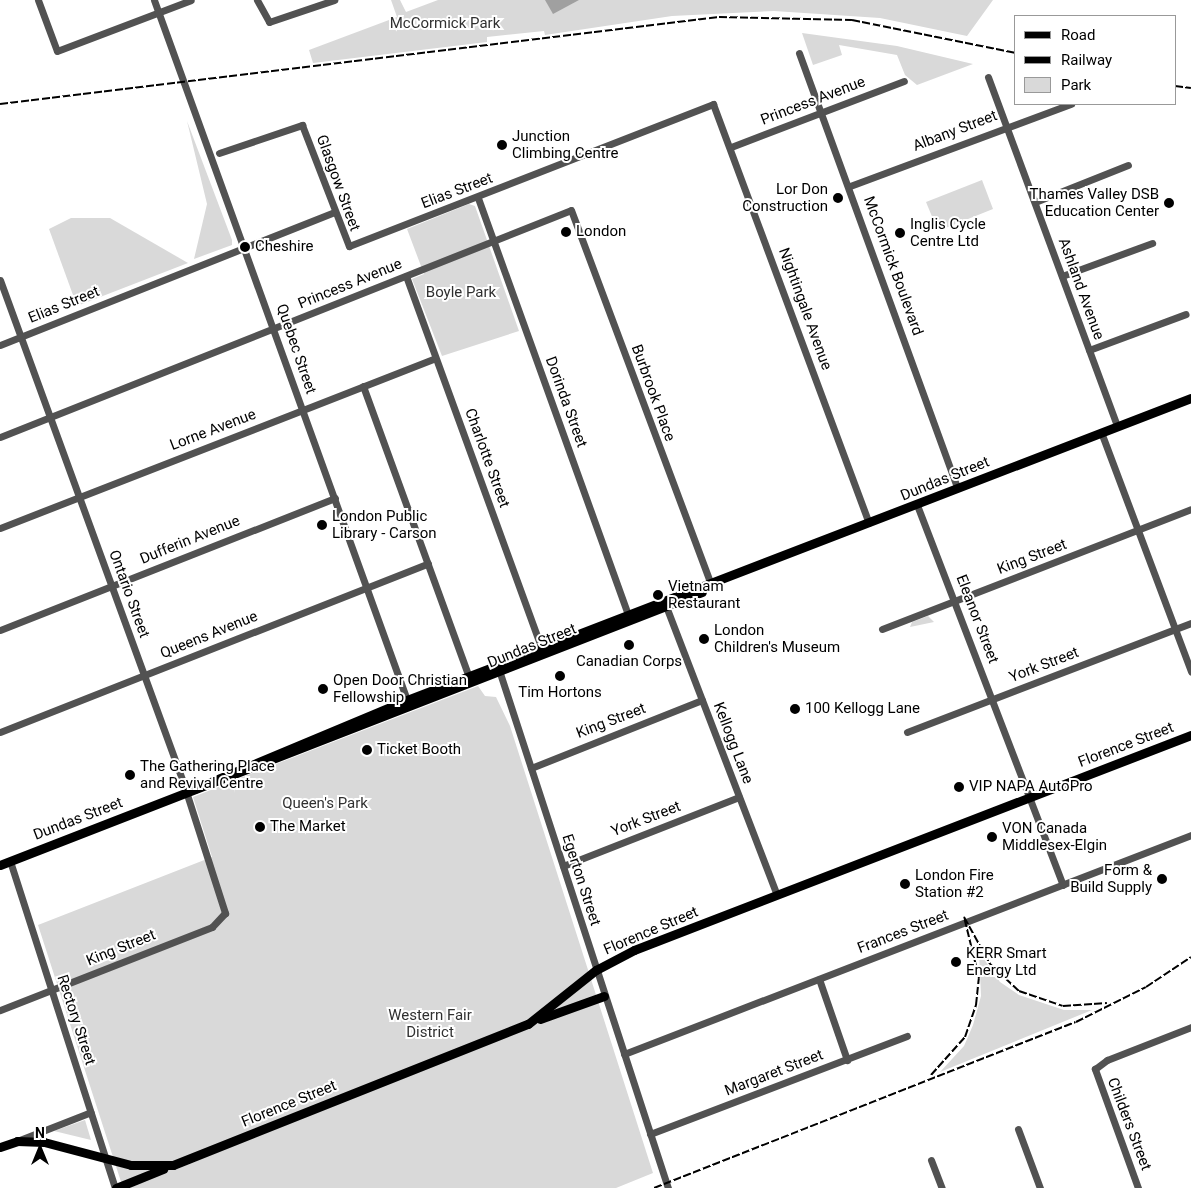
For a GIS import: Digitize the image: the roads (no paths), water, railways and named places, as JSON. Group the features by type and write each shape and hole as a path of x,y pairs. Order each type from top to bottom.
{"main road":[{"name":"Dundas Street","path":"0,864 408,704 613,628 711,585 1191,398"},
{"name":"Dundas Street","path":"499,670 628,614 665,604"},
{"path":"613,628 628,614"},
{"name":"Florence Street","path":"106,1157 132,1165 173,1165 528,1024 596,970 776,895 1191,735"},
{"path":"528,1024 604,996"},
{"path":"0,1147 17,1141 106,1157"},
{"path":"116,1188 173,1165"}],"street":[{"path":"38,0 57,51 190,0"},
{"name":"Quebec Street","path":"154,0 195,117 245,247 408,704"},
{"path":"257,0 269,22 334,0"},
{"name":"McCormick Boulevard","path":"799,53 850,186 957,488"},
{"name":"Ashland Avenue","path":"988,76 1117,426"},
{"name":"Princess Avenue","path":"731,147 904,81"},
{"name":"Nightingale Avenue","path":"713,104 731,147 869,523"},
{"name":"Elias Street","path":"349,246 478,198 713,104"},
{"name":"Albany Street","path":"850,186 1068,105"},
{"name":"Glasgow Street","path":"219,153 302,126 334,212 349,246"},
{"path":"1035,202 1128,165"},
{"name":"Dorinda Street","path":"478,198 628,614"},
{"name":"Princess Avenue","path":"0,437 571,210"},
{"name":"Burbrook Place","path":"571,210 711,585"},
{"name":"Elias Street","path":"0,345 334,212"},
{"path":"1062,276 1152,243"},
{"name":"Charlotte Street","path":"406,276 542,650"},
{"name":"Ontario Street","path":"0,280 144,675 190,791 224,907 223,919"},
{"path":"1090,350 1186,314"},
{"name":"Lorne Avenue","path":"0,528 436,358"},
{"path":"363,386 468,674"},
{"path":"1101,432 1191,672"},
{"name":"Dufferin Avenue","path":"0,630 335,498"},
{"name":"Eleanor Street","path":"917,505 994,699 1063,885"},
{"name":"King Street","path":"882,629 1191,509"},
{"name":"Queens Avenue","path":"0,732 428,563"},
{"name":"Kellogg Lane","path":"665,604 776,895"},
{"name":"York Street","path":"907,732 1191,623"},
{"name":"Egerton Street","path":"499,670 668,1188"},
{"name":"King Street","path":"531,768 702,700"},
{"name":"York Street","path":"563,866 739,797"},
{"name":"Frances Street","path":"624,1054 1191,835"},
{"name":"Rectory Street","path":"10,861 116,1188"},
{"name":"King Street","path":"0,1010 223,919"},
{"path":"819,979 847,1060"},
{"name":"Childers Street","path":"1138,1188 1095,1069 1107,1060 1191,1026"},
{"name":"Margaret Street","path":"650,1134 907,1036"},
{"path":"17,1141 91,1112"},
{"path":"1018,1129 1040,1188"},
{"path":"932,1160 942,1188"}],"railway":[{"path":"0,104 719,17 852,20 1014,53"},
{"path":"1176,86 1191,88"},
{"path":"931,1075 965,1037 976,1005 979,978 964,917 990,964 1019,991 1063,1006 1107,1003"},
{"path":"654,1188 1076,1022 1146,987 1191,957"}],"place":[{"name":"Junction Climbing Centre","path":"502,145"},
{"name":"Lor Don Construction","path":"838,198"},
{"name":"Thames Valley DSB Education Center","path":"1169,203"},
{"name":"London","path":"566,232"},
{"name":"Inglis Cycle Centre Ltd","path":"900,233"},
{"name":"Cheshire","path":"245,247"},
{"name":"London Public Library - Carson","path":"322,525"},
{"name":"Vietnam Restaurant","path":"658,595"},
{"name":"London Children's Museum","path":"704,639"},
{"name":"Canadian Corps","path":"629,645"},
{"name":"Tim Hortons","path":"560,676"},
{"name":"Open Door Christian Fellowship","path":"323,689"},
{"name":"100 Kellogg Lane","path":"795,709"},
{"name":"Ticket Booth","path":"367,750"},
{"name":"The Gathering Place and Revival Centre","path":"130,775"},
{"name":"VIP NAPA AutoPro","path":"959,787"},
{"name":"The Market","path":"260,827"},
{"name":"VON Canada Middlesex-Elgin","path":"992,837"},
{"name":"Form & Build Supply","path":"1162,879"},
{"name":"London Fire Station #2","path":"905,884"},
{"name":"KERR Smart Energy Ltd","path":"956,962"}],"park label":[{"name":"McCormick Park","path":"445,24"},
{"name":"Boyle Park","path":"461,293"},
{"name":"Queen's Park","path":"325,804"},
{"name":"Western Fair District","path":"430,1024"}]}
